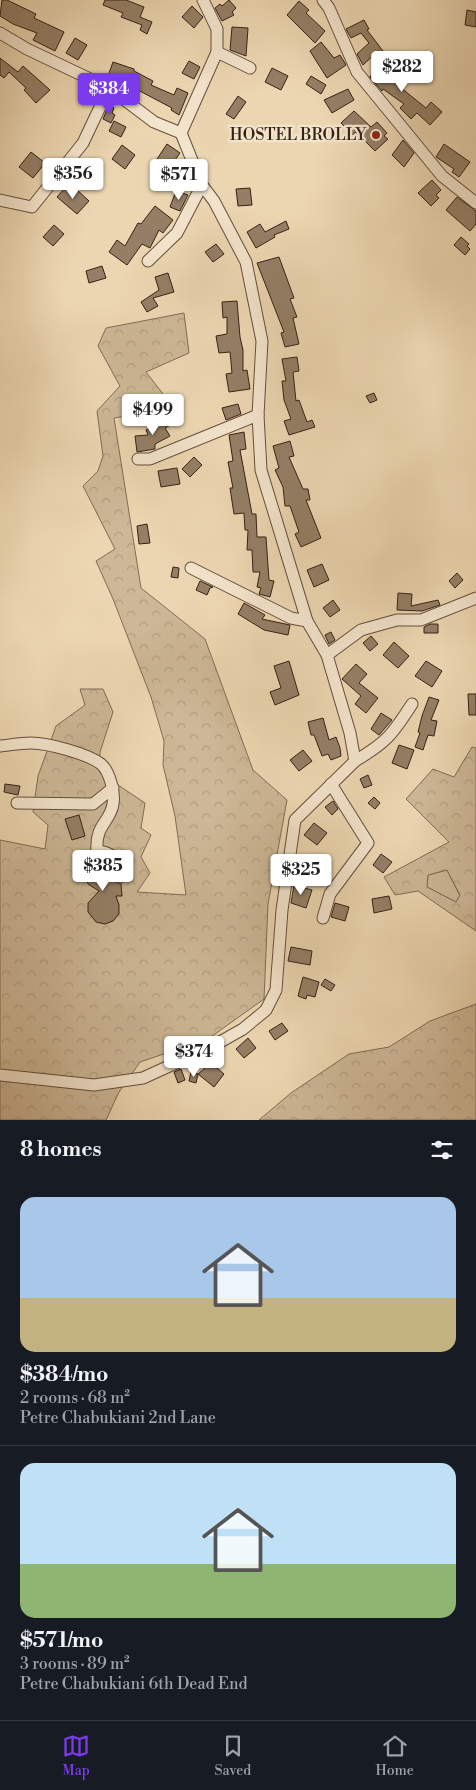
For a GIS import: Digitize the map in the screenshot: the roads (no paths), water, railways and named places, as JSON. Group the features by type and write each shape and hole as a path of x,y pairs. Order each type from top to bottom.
{"street":[{"path":"204,0 217,29 216,52 181,133 202,185 214,201 246,262 262,341 258,415 261,470 307,621 327,655 350,732 355,761"},
{"path":"323,0 329,8 357,72 442,176 476,202"},
{"path":"0,33 109,88 154,122 181,133"},
{"path":"216,52 250,68"},
{"path":"0,200 32,207 83,143 109,88"},
{"path":"148,261 177,233 202,185"},
{"path":"138,460 150,459 258,415"},
{"path":"191,568 291,618 307,621"},
{"path":"327,655 361,630 397,620 420,620 476,598"},
{"path":"0,1075 94,1085 143,1078 243,1029 266,1010 276,990 282,910 295,820 355,761 381,745 393,733 412,704"},
{"path":"0,746 32,743 75,752 102,765 113,788 111,811 102,824 96,840 98,850 107,852 117,859 122,869 120,878"},
{"path":"323,918 330,894 368,844 331,784"},
{"path":"17,803 93,804 113,788"}],"place":[{"name":"HOSTEL BROLLY","path":"376,135"}]}
